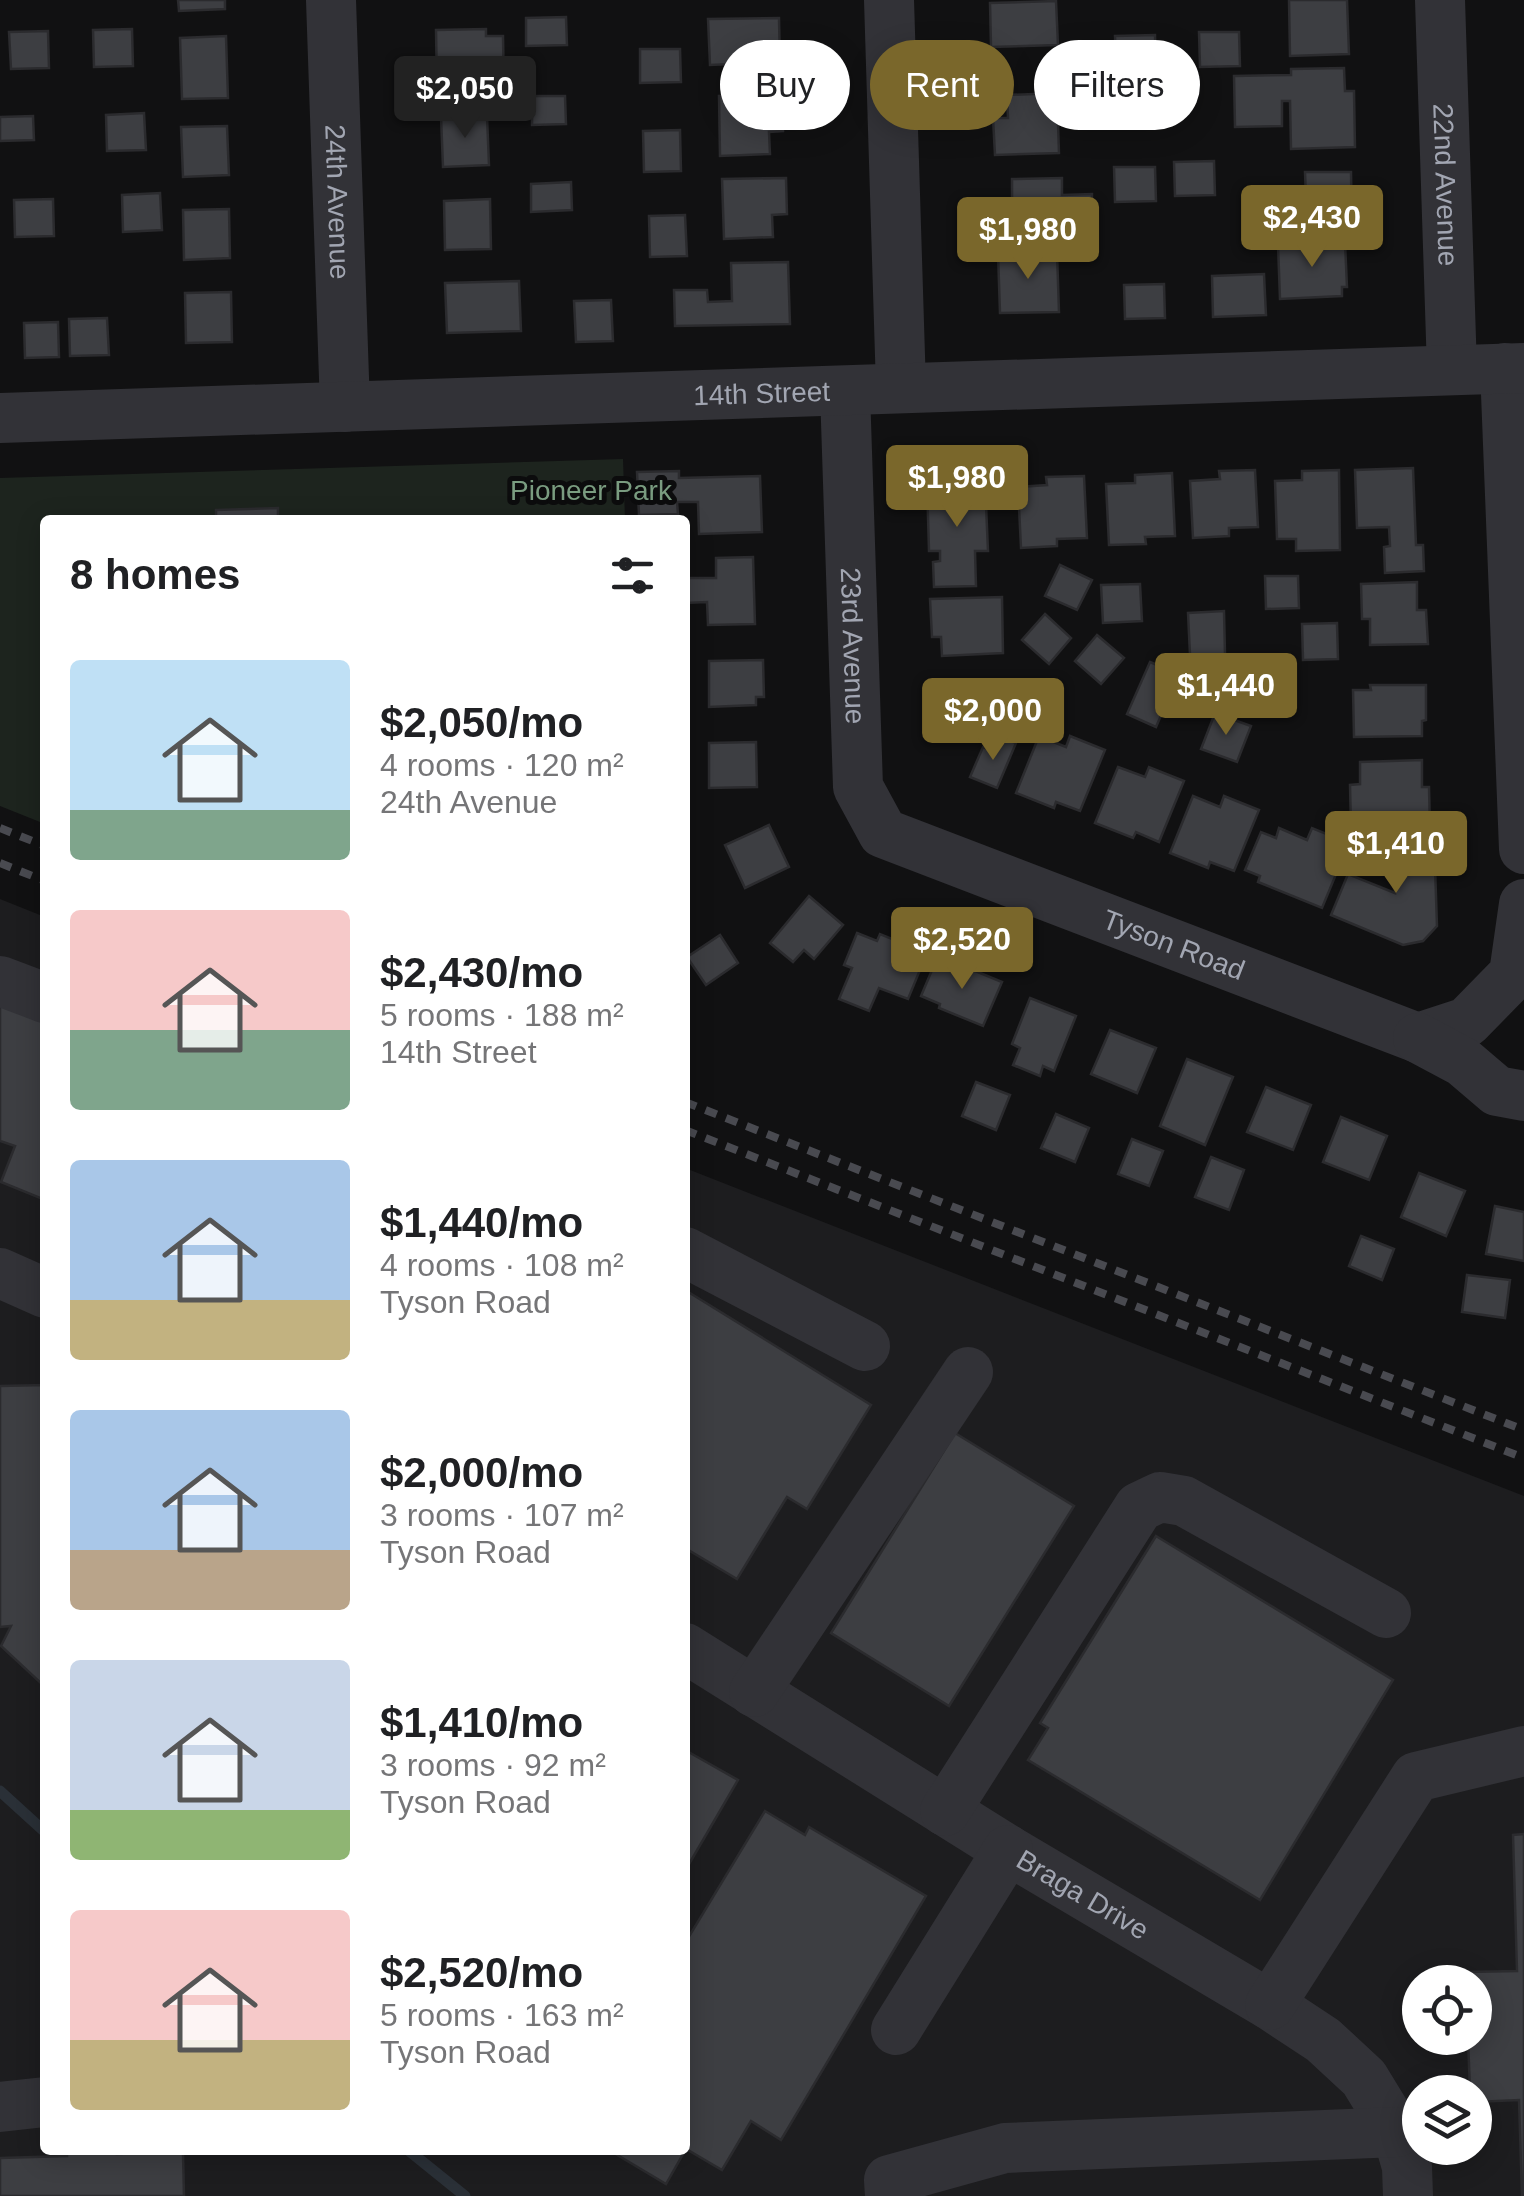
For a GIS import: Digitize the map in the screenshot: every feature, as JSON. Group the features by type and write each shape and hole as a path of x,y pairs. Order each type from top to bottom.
{"street":[{"name":"24th Avenue","path":"331,0 345,407"},
{"path":"889,0 900,388"},
{"name":"22nd Avenue","path":"1440,0 1452,370"},
{"name":"14th Street","path":"0,418 1514,368"},
{"path":"1514,368 1524,848"},
{"name":"23rd Avenue","path":"845,391 858,787 884,833"},
{"name":"Tyson Road","path":"884,833 1418,1038 1463,1062 1497,1091 1524,1096"},
{"path":"1418,1038 1467,1022 1519,986 1524,904"},
{"path":"0,981 40,996"},
{"path":"690,1255 865,1346"},
{"path":"0,1272 40,1291"},
{"path":"754,1692 968,1372"},
{"path":"944,1810 1139,1507 1160,1497 1184,1501 1386,1613"},
{"name":"Braga Drive","path":"690,1651 1323,2040 1364,2078 1396,2132 1406,2168 1408,2196"},
{"path":"1270,2005 1416,1776 1524,1751"},
{"path":"896,2030 1008,1850"},
{"path":"0,2107 40,2103"},
{"path":"890,2196 889,2180 1005,2148 1396,2132"}],"shaded area":[{"path":"0,899 40,915 40,2155 690,2155 690,1170 1524,1496 1524,2196 0,2196"}],"green space":[{"name":"Pioneer Park","path":"623,459 625,515 40,515 40,822 0,806 0,478"}],"building":[{"path":"178,0 225,0 225,9 179,11"},
{"path":"1289,0 1347,0 1349,54 1290,56"},
{"path":"1056,1 1058,40 1034,40 1034,46 1014,46 1014,40 991,40 990,3"},
{"path":"566,17 567,45 526,46 526,18"},
{"path":"779,18 780,40 720,40 720,65 710,65 708,19"},
{"path":"132,29 133,66 94,67 93,30"},
{"path":"486,29 486,36 503,36 504,89 437,89 436,30"},
{"path":"48,31 49,68 11,69 9,32"},
{"path":"1199,32 1239,32 1240,66 1200,67"},
{"path":"1155,35 1155,40 1115,40 1115,36"},
{"path":"226,36 228,98 182,99 180,38"},
{"path":"640,49 680,49 681,82 640,83"},
{"path":"1344,68 1345,91 1354,91 1355,147 1291,149 1290,101 1282,101 1282,126 1235,127 1234,76 1291,75 1291,69"},
{"path":"1034,94 1034,130 1058,130 1059,153 995,155 994,130 1014,130 1014,95"},
{"path":"532,96 565,96 566,124 532,125"},
{"path":"719,96 720,130 783,130 769,132 770,154 720,156"},
{"path":"144,113 146,150 107,151 106,115"},
{"path":"33,116 34,140 0,141 0,117"},
{"path":"487,116 489,165 443,167 441,117"},
{"path":"227,126 229,175 183,177 181,127"},
{"path":"680,130 681,171 644,172 643,131"},
{"path":"1214,161 1215,195 1175,196 1174,162"},
{"path":"1114,167 1155,167 1156,201 1115,202"},
{"path":"1305,172 1351,172 1352,225 1314,225 1314,220 1290,220 1290,200 1306,199"},
{"path":"786,178 787,214 772,215 773,237 724,239 722,179"},
{"path":"1062,178 1062,195 1092,194 1092,236 998,238 997,201 1012,200 1012,179"},
{"path":"571,182 572,210 531,212 531,184"},
{"path":"160,193 162,230 123,232 122,195"},
{"path":"53,199 54,236 15,237 14,200"},
{"path":"490,199 491,249 445,250 444,201"},
{"path":"229,209 230,258 184,260 183,210"},
{"path":"685,215 687,256 650,257 649,216"},
{"path":"1345,242 1347,287 1342,287 1342,296 1280,299 1278,245"},
{"path":"1057,252 1059,312 1000,313 998,253"},
{"path":"788,262 790,324 675,326 674,290 707,290 708,302 732,301 731,263"},
{"path":"1264,274 1266,315 1213,317 1212,276"},
{"path":"519,281 521,331 447,333 445,283"},
{"path":"1164,284 1165,318 1125,319 1124,285"},
{"path":"231,292 232,342 186,343 185,293"},
{"path":"611,300 613,341 576,342 574,301"},
{"path":"107,318 109,355 70,356 69,319"},
{"path":"58,322 59,357 25,358 24,323"},
{"path":"1413,468 1416,545 1423,545 1424,571 1385,573 1384,547 1390,546 1389,527 1357,528 1355,470"},
{"path":"1255,470 1258,527 1229,528 1229,536 1193,538 1190,481 1220,479 1219,471"},
{"path":"1339,470 1340,550 1296,551 1296,539 1277,539 1275,481 1302,480 1302,471"},
{"path":"679,471 679,478 760,476 762,532 699,534 698,502 677,502 678,514 639,515 637,472"},
{"path":"1172,473 1175,536 1145,537 1146,544 1109,545 1106,484 1135,483 1135,475"},
{"path":"1084,476 1087,538 1057,539 1057,546 1021,548 1018,487 1047,485 1046,477"},
{"path":"985,481 988,551 975,551 976,586 934,587 933,562 940,561 940,551 929,551 927,482"},
{"path":"278,508 278,515 216,515 216,510"},
{"path":"753,557 755,624 708,625 707,602 690,603 690,578 716,578 716,558"},
{"path":"1060,565 1092,580 1077,610 1045,596"},
{"path":"1265,576 1298,576 1299,608 1266,609"},
{"path":"1417,582 1417,610 1426,610 1428,644 1370,645 1370,619 1362,619 1361,584"},
{"path":"1140,584 1142,621 1103,623 1101,585"},
{"path":"1002,597 1003,653 942,656 941,637 932,637 930,599"},
{"path":"1224,611 1225,654 1190,655 1188,613"},
{"path":"1045,614 1071,638 1049,664 1022,640"},
{"path":"1337,623 1338,659 1303,660 1302,624"},
{"path":"1097,635 1124,658 1101,684 1075,661"},
{"path":"763,660 764,697 756,697 756,705 709,707 709,661"},
{"path":"1150,662 1179,674 1156,727 1127,714"},
{"path":"1254,668 1295,668 1295,697 1254,697"},
{"path":"1370,685 1426,685 1422,736 1354,737 1353,690 1371,690"},
{"path":"999,687 1001,730 992,730 992,738 940,740 938,689"},
{"path":"1215,713 1251,726 1237,762 1201,749"},
{"path":"998,736 1016,743 997,788 970,777 983,747 993,751"},
{"path":"1039,736 1066,747 1070,736 1105,750 1080,811 1056,802 1054,808 1016,793"},
{"path":"756,742 757,787 709,788 709,743"},
{"path":"1422,760 1422,787 1429,787 1430,827 1351,828 1350,785 1360,784 1360,762"},
{"path":"1118,767 1145,777 1149,767 1184,781 1159,842 1136,832 1133,838 1095,823"},
{"path":"1193,796 1220,807 1224,796 1259,810 1234,871 1210,862 1208,868 1170,853"},
{"path":"769,825 789,867 745,888 725,845"},
{"path":"1279,828 1307,840 1312,828 1349,843 1322,908 1258,882 1260,876 1245,870 1261,832 1276,838"},
{"path":"1434,836 1437,926 1423,941 1403,945 1331,915 1348,874 1395,893 1393,837"},
{"path":"809,896 843,925 814,959 804,950 793,962 770,943"},
{"path":"857,933 877,941 880,934 927,953 908,999 879,988 869,1011 839,999 852,968 844,965"},
{"path":"720,935 738,963 706,985 690,961 690,955"},
{"path":"935,963 954,971 956,963 1002,982 983,1026 921,996"},
{"path":"1030,998 1076,1016 1054,1071 1043,1066 1040,1076 1013,1065 1020,1048 1012,1044"},
{"path":"0,1001 40,1014 40,1198 1,1182 15,1146 0,1141"},
{"path":"1110,1030 1156,1048 1137,1093 1091,1074"},
{"path":"1187,1059 1233,1077 1205,1145 1160,1126"},
{"path":"976,1082 1010,1095 996,1130 962,1116"},
{"path":"1266,1087 1311,1105 1293,1150 1247,1132"},
{"path":"1056,1114 1089,1128 1075,1162 1041,1148"},
{"path":"1341,1117 1387,1136 1369,1180 1323,1162"},
{"path":"1132,1139 1163,1151 1149,1186 1118,1174"},
{"path":"1211,1157 1244,1170 1229,1210 1195,1197"},
{"path":"1419,1173 1465,1191 1446,1236 1401,1217"},
{"path":"1495,1206 1524,1212 1524,1261 1486,1254"},
{"path":"1361,1236 1394,1249 1382,1280 1349,1266"},
{"path":"1467,1275 1510,1280 1505,1318 1462,1312"},
{"path":"690,1293 871,1405 807,1509 787,1497 737,1579 690,1551"},
{"path":"40,1385 40,1682 1,1646 11,1626 0,1627 0,1386"},
{"path":"955,1433 1074,1506 949,1706 831,1633"},
{"path":"1156,1536 1393,1680 1260,1900 1028,1760 1048,1728 1040,1723"},
{"path":"690,1753 738,1780 690,1862"},
{"path":"765,1811 805,1835 809,1827 926,1896 781,2140 751,2121 722,2170 690,2151 690,1935"},
{"path":"1524,1834 1524,2196 1519,2100 1492,2101 1492,2075 1469,2075 1469,2055 1492,2055 1492,1971 1517,1971 1513,1835"},
{"path":"183,2155 184,2196 0,2196 0,2158"},
{"path":"617,2155 683,2155 666,2184"}],"waterway":[{"path":"0,1791 40,1827"},
{"path":"414,2155 465,2196"}],"railway":[{"path":"0,828 40,844"},
{"path":"0,863 40,879"},
{"path":"690,1104 1524,1430"},
{"path":"690,1132 1524,1458"}]}
